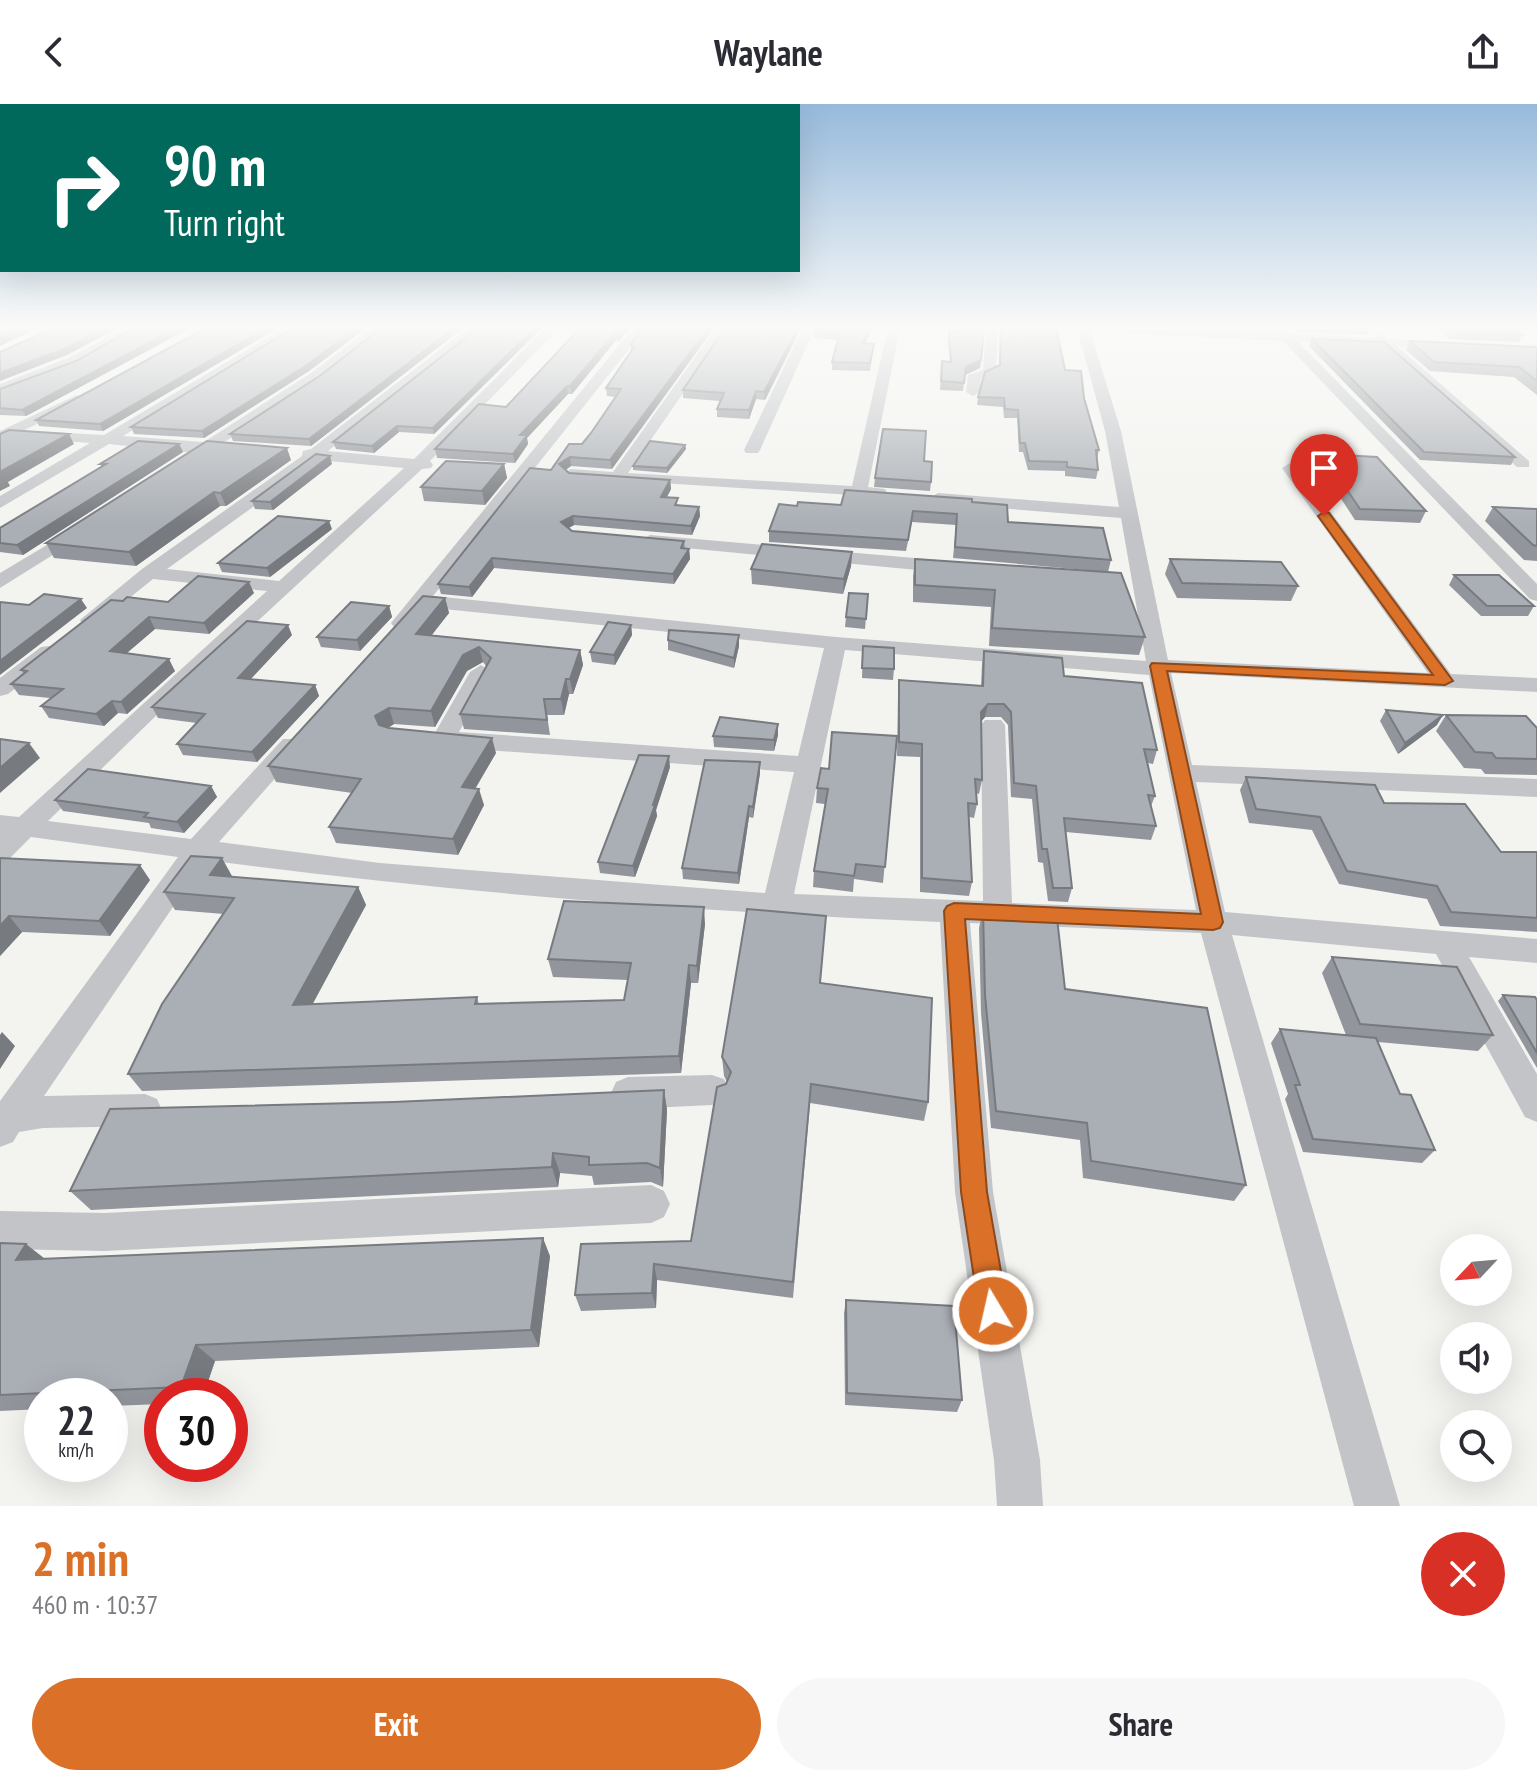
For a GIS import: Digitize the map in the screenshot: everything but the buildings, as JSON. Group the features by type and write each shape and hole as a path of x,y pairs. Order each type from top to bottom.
{"street":[{"path":"5,435 87,393"},
{"path":"0,503 184,393"},
{"path":"182,463 289,393"},
{"path":"81,628 149,573 315,454 392,393"},
{"path":"0,851 12,826 284,587 417,465 488,393"},
{"path":"389,637 421,601 516,470 583,393"},
{"path":"618,476 676,393"},
{"path":"752,450 778,393"},
{"path":"859,492 880,393"},
{"path":"1102,393 1113,431 1129,513 1135,583 1159,668 1213,922 1377,1506"},
{"path":"1340,393 1537,595"},
{"path":"1443,393 1523,464"},
{"path":"5,435 254,450"},
{"path":"284,452 447,467"},
{"path":"1290,468 1445,681"},
{"path":"571,474 891,494"},
{"path":"923,497 1129,513"},
{"path":"0,582 93,521"},
{"path":"637,539 969,568"},
{"path":"149,573 284,587"},
{"path":"421,601 836,643 1159,668 1537,685"},
{"path":"777,904 836,643"},
{"path":"0,689 58,645"},
{"path":"481,672 432,737 810,765"},
{"path":"993,725 998,913"},
{"path":"5,1123 198,849 304,731"},
{"path":"1181,773 1537,788"},
{"path":"12,826 394,874 571,890 777,904 1213,922 1537,951"},
{"path":"954,911 974,1192 1017,1460 1020,1506"},
{"path":"1445,942 1537,1106"},
{"path":"589,1095 712,1090"},
{"path":"5,1123 43,1112 184,1109"},
{"path":"0,1230 105,1232 651,1204"}],"route":[{"path":"993,1311 974,1192 954,911 1213,922 1158,666 1445,681 1324,516"}]}
